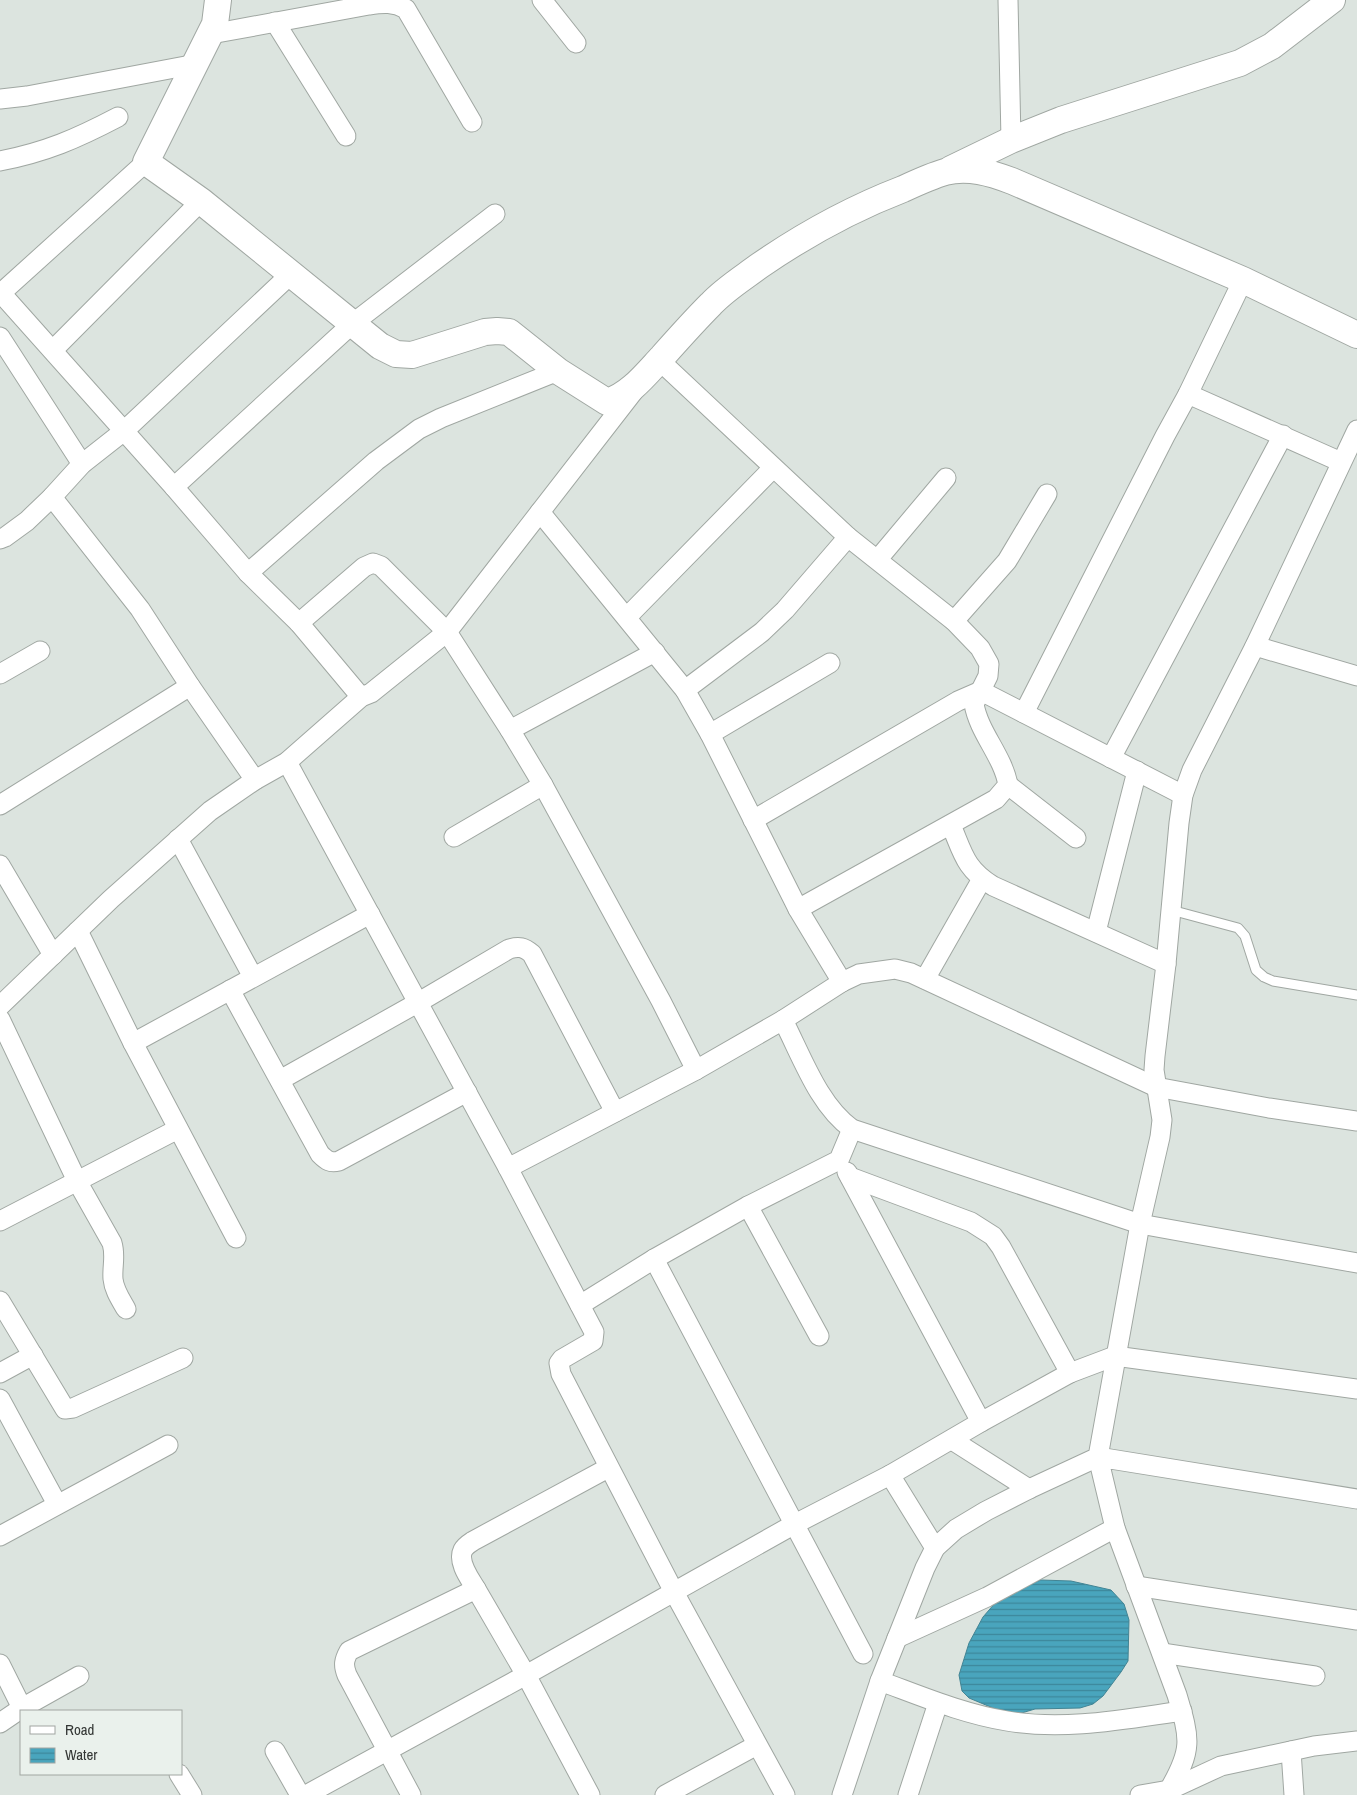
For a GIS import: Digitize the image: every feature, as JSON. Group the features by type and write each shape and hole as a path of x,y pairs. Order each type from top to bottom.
{"street":[{"path":"218,0 218,13 211,34 146,162 0,294 53,350 248,573 299,623 361,697"},
{"path":"542,0 576,43"},
{"path":"1008,0 1011,140"},
{"path":"146,162 202,201 380,346 396,354 412,354 486,332 509,332 558,371 607,402 629,390 713,302 744,277 783,250 833,220 871,201 946,172 1011,140 1061,120 1240,63 1272,46 1332,0"},
{"path":"211,34 396,2 406,10 472,122"},
{"path":"275,22 346,136"},
{"path":"0,99 27,96 196,64"},
{"path":"0,161 68,142 118,117"},
{"path":"946,172 972,170 1006,178 1243,280 1357,335"},
{"path":"53,350 202,201"},
{"path":"174,487 352,324 495,214"},
{"path":"0,539 27,521 82,464 124,431 292,273"},
{"path":"1024,713 1160,445 1188,394 1243,280"},
{"path":"0,338 82,464"},
{"path":"652,368 773,468 848,537 954,621 980,648 988,664 988,676 974,704 976,713 1006,773 1008,785 1076,838"},
{"path":"0,1006 78,931 210,811 255,780 287,762 361,697 372,693 447,632 652,368"},
{"path":"248,573 376,461 420,429 441,418 558,371"},
{"path":"1188,394 1341,462"},
{"path":"1111,758 1283,435"},
{"path":"1169,1790 1184,1760 1188,1744 1182,1711 1162,1652 1115,1528 1098,1457 1140,1224 1160,1138 1162,1120 1156,1087 1154,1056 1166,964 1179,823 1183,795 1192,770 1255,646 1341,462 1356,437"},
{"path":"627,617 773,468"},
{"path":"878,559 946,478"},
{"path":"954,621 1007,560 1048,494"},
{"path":"52,497 140,610 255,780"},
{"path":"540,512 685,690 710,734 798,909 842,982"},
{"path":"685,690 762,632 785,610 848,537"},
{"path":"299,623 364,567 373,563 381,566 447,632 543,785 661,1001 696,1070"},
{"path":"1255,646 1357,676"},
{"path":"0,674 40,651"},
{"path":"510,730 655,652"},
{"path":"710,734 830,663"},
{"path":"0,805 190,686"},
{"path":"982,690 1183,795"},
{"path":"753,820 958,701 982,690"},
{"path":"287,762 419,1002 594,1332 593,1341 562,1359 559,1363 561,1374 608,1468 785,1795"},
{"path":"1096,932 1137,771"},
{"path":"454,837 543,785"},
{"path":"798,909 996,799 1008,785"},
{"path":"951,825 966,861 973,872 982,879 993,886 1166,964"},
{"path":"178,839 254,977"},
{"path":"0,865 53,955"},
{"path":"926,980 982,879"},
{"path":"133,1043 370,914"},
{"path":"78,931 133,1043 236,1238"},
{"path":"280,1080 509,949 517,947 524,948 532,954 615,1112"},
{"path":"508,1168 696,1070 783,1020 842,982 859,974 895,969 911,973 1156,1087 1269,1108 1357,1121"},
{"path":"230,990 320,1154 326,1160 332,1162 339,1161 467,1092"},
{"path":"0,1019 77,1181 112,1243 114,1251 113,1281 118,1296 126,1309"},
{"path":"783,1020 825,1103 841,1121 852,1129 1140,1224 1357,1263"},
{"path":"0,1221 178,1129"},
{"path":"580,1305 654,1259 748,1206 839,1160 852,1129"},
{"path":"839,1160 850,1177 981,1422"},
{"path":"850,1177 971,1222 993,1236 1001,1247 1070,1373"},
{"path":"748,1206 819,1336"},
{"path":"654,1259 862,1654"},
{"path":"0,1301 62,1406 68,1410 183,1358"},
{"path":"0,1372 33,1355"},
{"path":"306,1795 793,1525 890,1475 1070,1373 1115,1356 1357,1389"},
{"path":"0,1399 57,1504"},
{"path":"952,1440 1029,1489"},
{"path":"0,1536 168,1445"},
{"path":"842,1795 880,1680 924,1568 935,1548 956,1530 986,1511 1098,1457 1357,1499"},
{"path":"590,1795 526,1674 476,1589 464,1566 462,1557 464,1549 473,1541 608,1468"},
{"path":"890,1475 935,1548"},
{"path":"897,1638 987,1597 1115,1528"},
{"path":"1136,1586 1357,1620"},
{"path":"411,1795 347,1675 344,1659 349,1651 476,1589"},
{"path":"1162,1652 1315,1676"},
{"path":"0,1664 22,1708"},
{"path":"0,1722 79,1676"},
{"path":"880,1680 938,1703 973,1714 1008,1721 1045,1724 1086,1723 1182,1711"},
{"path":"908,1795 938,1703"},
{"path":"1140,1795 1192,1786 1221,1766 1291,1751 1357,1741"},
{"path":"665,1795 757,1745"},
{"path":"275,1750 300,1795"},
{"path":"1291,1751 1294,1795"},
{"path":"180,1775 192,1795"}],"lane":[{"path":"1171,910 1238,928 1245,936 1256,970 1273,982 1357,996"}],"water":[{"path":"1041,1580 1071,1581 1111,1590 1124,1604 1129,1620 1128,1661 1103,1696 1093,1704 1080,1708 1035,1709 1018,1714 1005,1713 969,1698 962,1691 959,1675 969,1643 983,1617 996,1602 1025,1586"}]}
